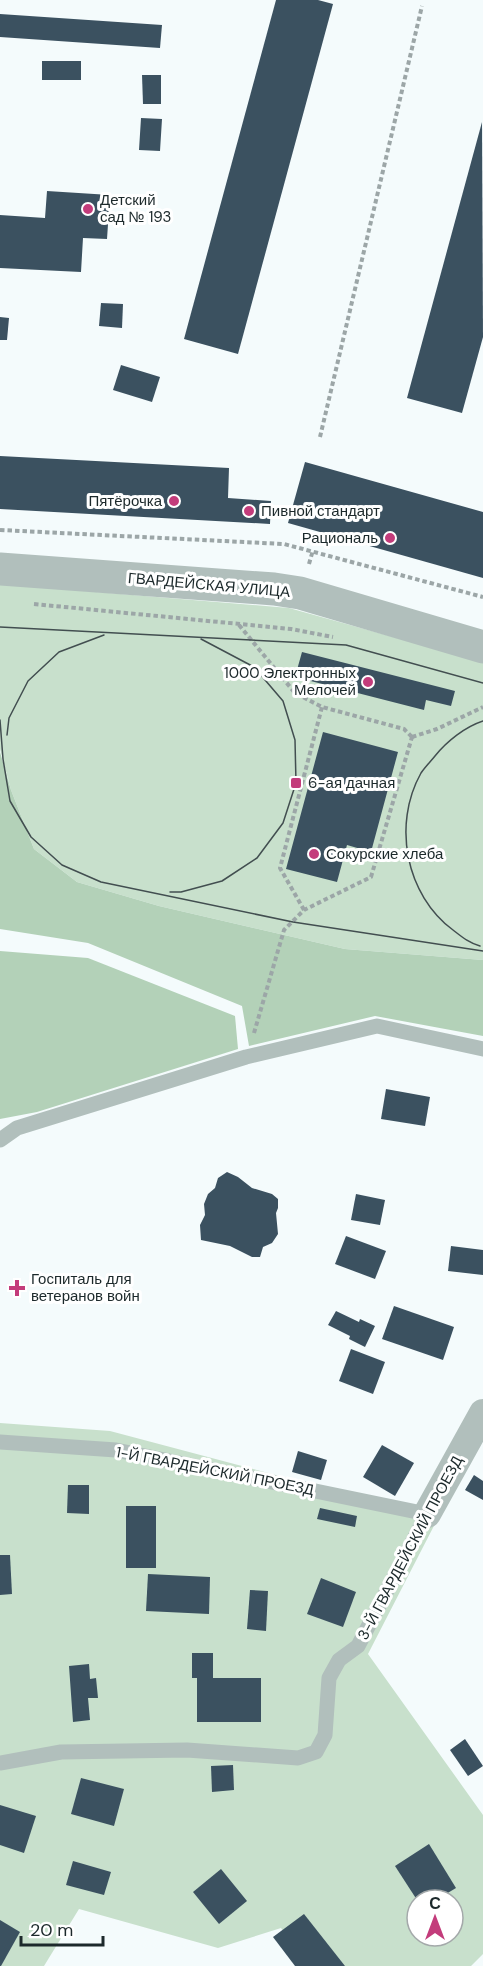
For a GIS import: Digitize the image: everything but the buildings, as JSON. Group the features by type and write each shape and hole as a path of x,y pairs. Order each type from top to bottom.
{"street":[{"name":"ГВАРДЕЙСКАЯ УЛИЦА","path":"0,569 292,592 483,647"},
{"name":"3-Й ГВАРДЕЙСКИЙ ПРОЕЗД","path":"427,1514 483,1413"}],"lane":[{"path":"0,1140 17,1128 234,1060 377,1026 483,1049"},
{"name":"1-Й ГВАРДЕЙСКИЙ ПРОЕЗД","path":"0,1442 116,1450 427,1514"},
{"name":"3-Й ГВАРДЕЙСКИЙ ПРОЕЗД","path":"0,1763 61,1752 187,1750 298,1758 316,1752 325,1735 329,1678 339,1660 358,1646 427,1514"}],"path":[{"path":"320,437 423,6"},
{"path":"0,530 284,544 483,597"},
{"path":"23,603 291,629"},
{"path":"239,625 295,693 322,707 404,729 412,737"},
{"path":"412,737 436,729 483,706"},
{"path":"304,910 280,868 322,707"},
{"path":"252,1038 284,930 304,910 371,877 412,737"}],"green space":[{"path":"0,584 289,608 483,662 483,960 345,949 159,906 77,882 34,849 11,790 0,749"},
{"path":"0,752 11,790 34,849 77,882 159,906 345,949 483,960 483,1036 375,1016 249,1046 242,1006 88,943 0,929"},
{"path":"0,951 88,958 235,1016 238,1049 37,1112 0,1119"},
{"path":"0,1423 110,1431 438,1518 368,1654 483,1815 483,1954 471,1966 308,1966 281,1928 218,1948 79,1909 44,1966 0,1966"}],"tram line":[{"path":"0,627 346,645 483,683"},
{"path":"7,735 9,718 28,681 59,652 104,635"},
{"path":"170,892 181,892 222,881 257,858 283,823 296,783 295,740 283,701 254,667 201,639"},
{"path":"0,720 3,759 10,801 31,837 62,865 101,882 293,922 483,951"},
{"path":"480,946 453,930 424,898 408,858 406,836 407,815 412,793 421,773 451,740 483,721"}],"place":[{"name":"Детский сад № 193","path":"88,209"},
{"name":"Пятёрочка","path":"174,501"},
{"name":"Пивной стандарт","path":"249,511"},
{"name":"Рациональ","path":"390,538"},
{"name":"1000 Электронных Мелочей","path":"368,682"},
{"name":"6-ая дачная","path":"296,783"},
{"name":"Сокурские хлеба","path":"314,854"},
{"name":"Госпиталь для ветеранов войн","path":"17,1288"}]}
